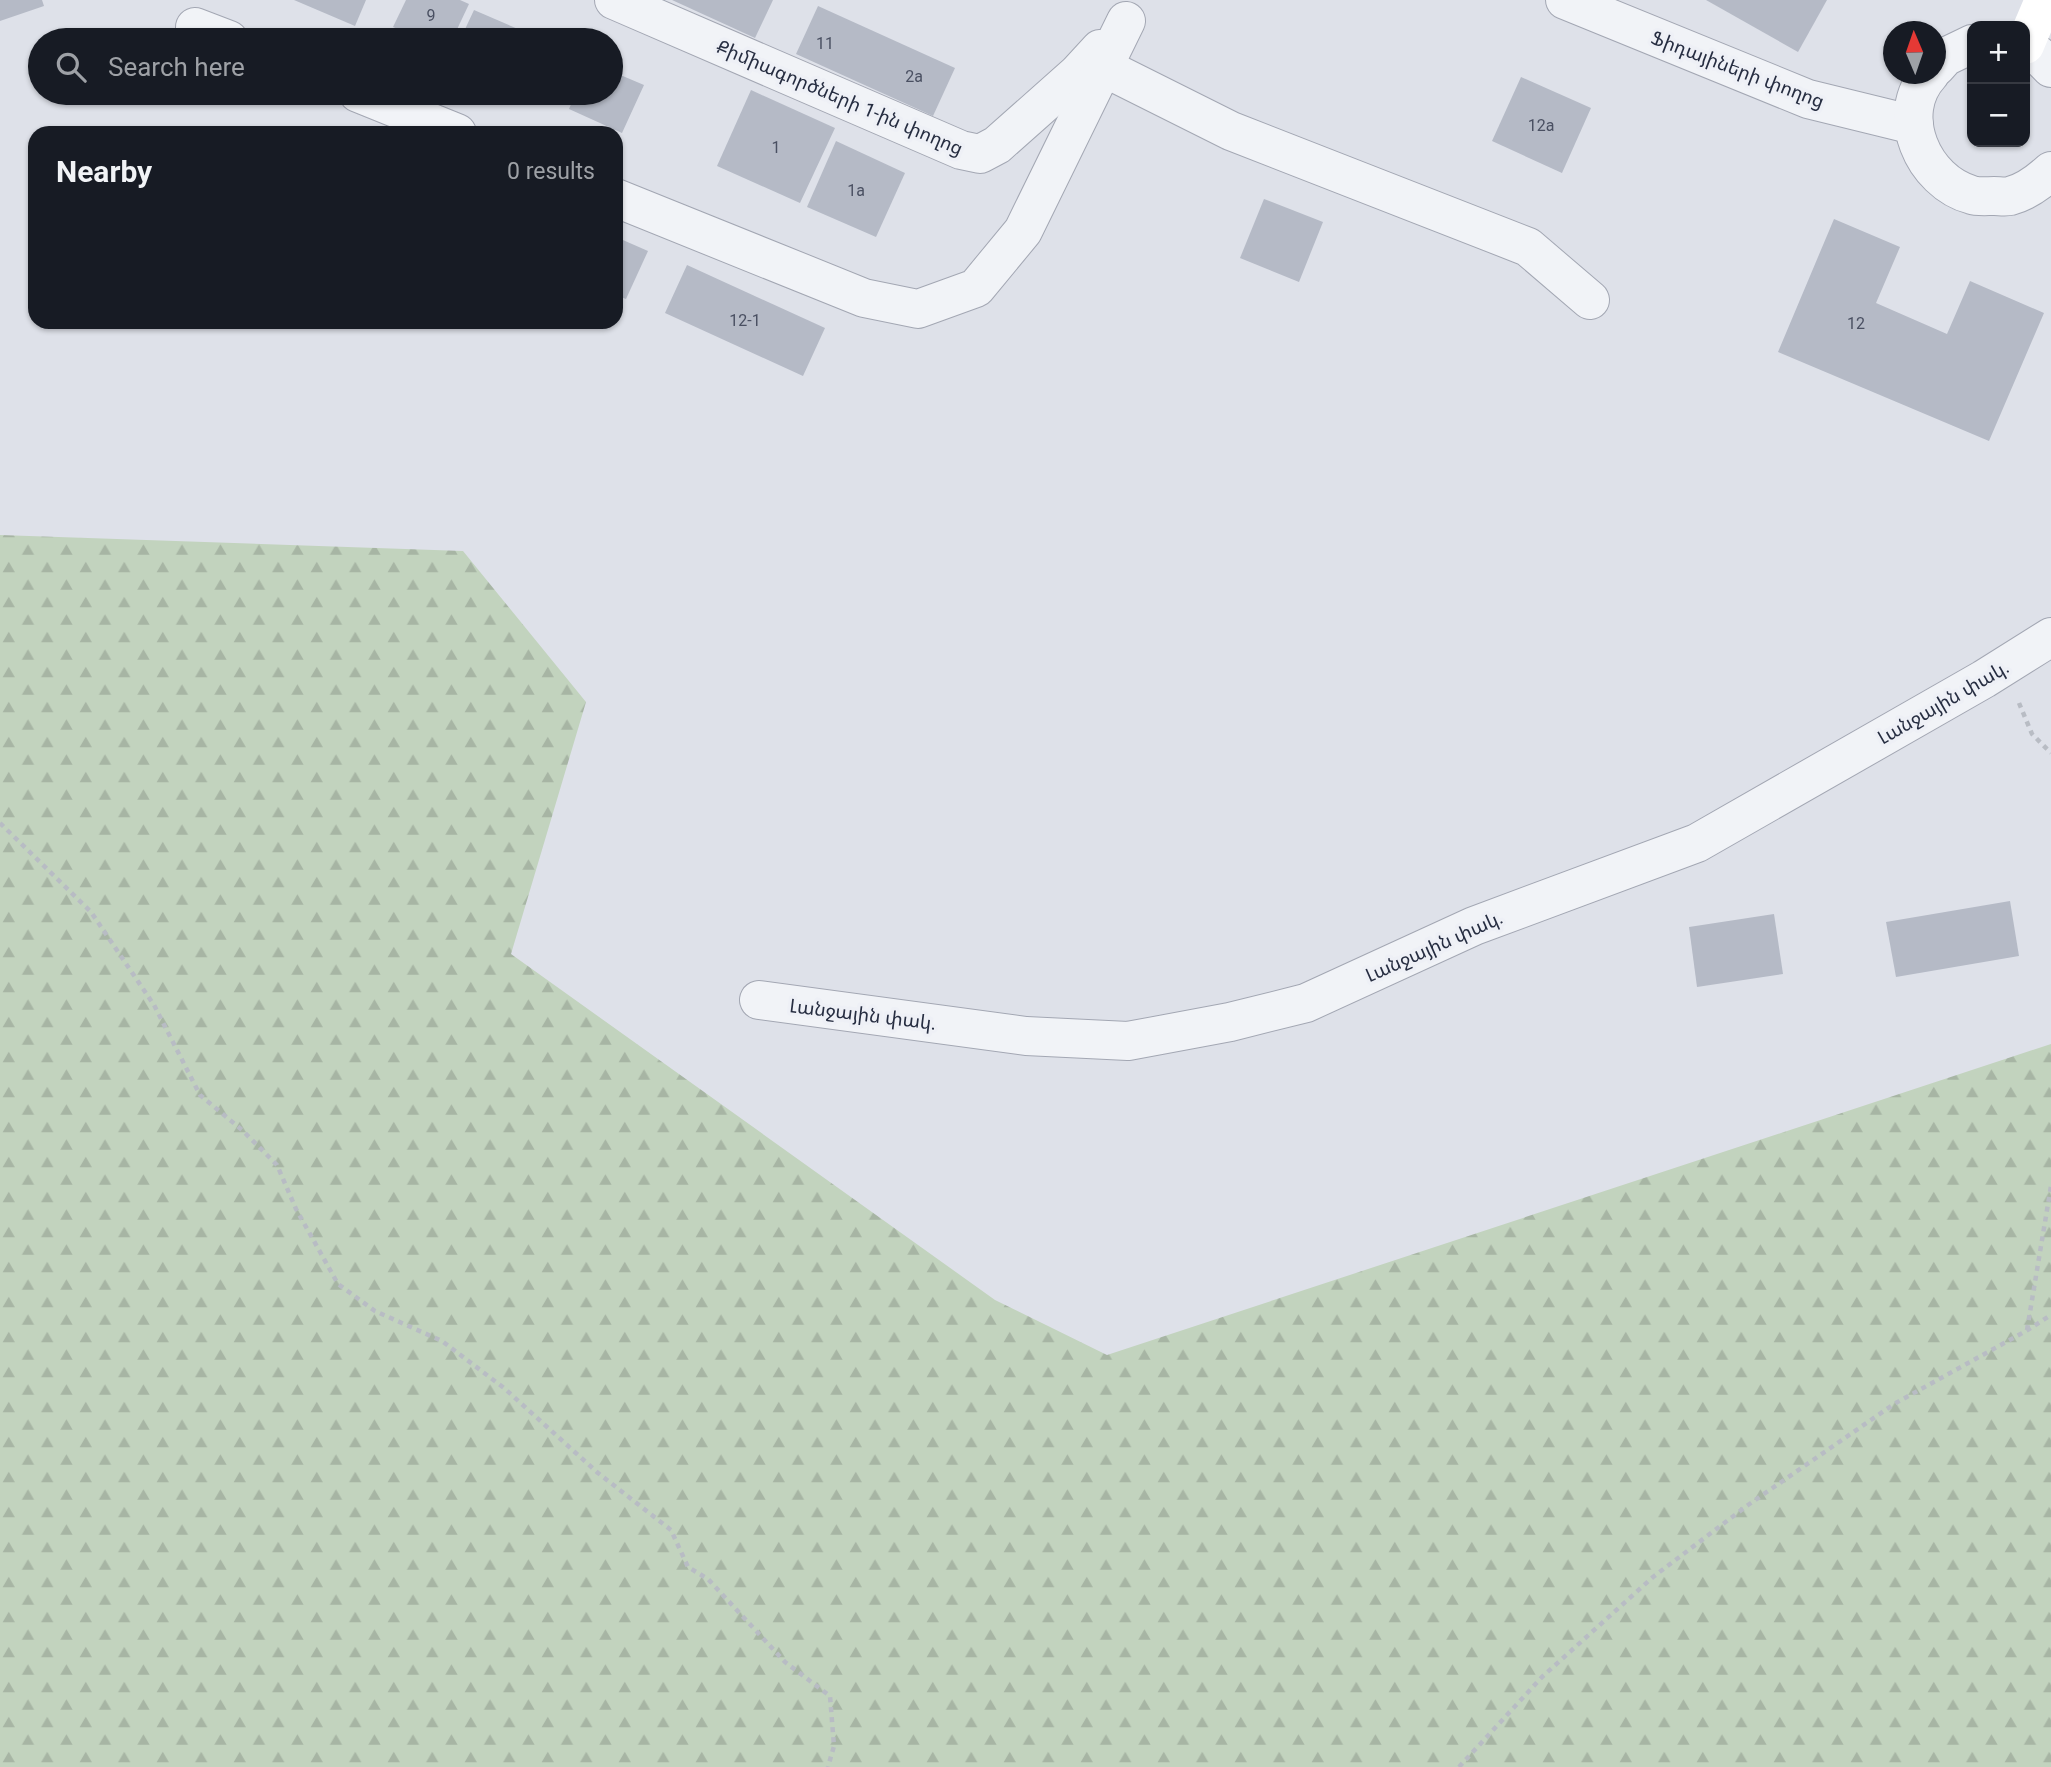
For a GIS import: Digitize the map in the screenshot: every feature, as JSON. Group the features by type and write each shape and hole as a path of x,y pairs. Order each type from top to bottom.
{"street":[{"name":"Քիմիագործների 1-ին փողոց","path":"614,0 961,150 980,154 997,145 1077,74 1130,11"},
{"name":"Ֆիդայիների փողոց","path":"1565,0 1808,99 1914,125"},
{"path":"2030,34 2044,0"},
{"path":"623,201 864,298 918,309 976,288 1023,231 1130,11"},
{"path":"1946,57 1967,46"},
{"path":"2030,49 2051,68"},
{"path":"1103,67 1231,131 1528,247 1590,300"},
{"path":"1923,84 1915,104 1914,125 1925,159 1950,186 1973,195 2009,196 2045,188"},
{"path":"388,105 440,126"},
{"name":"Լանջային փակ.","path":"759,1000 1026,1036 1128,1041 1230,1022 1306,1003 1474,926 1697,843 2051,637"}],"path":[{"path":"2004,666 2032,734 2051,753"},
{"path":"0,823 91,912 154,1004 200,1096 242,1130 277,1165 296,1209 338,1284 375,1311 442,1341 503,1388 598,1473 671,1530 688,1567 708,1579 785,1662 830,1696 834,1746 828,1767"},
{"path":"2026,1331 2051,1186"},
{"path":"1459,1767 1542,1676 1653,1577 1748,1505 1895,1404 2051,1315"}],"green space":[{"path":"0,535 463,551 586,702 511,954 995,1300 1107,1355 2051,1044 2051,1767 0,1767"}],"building":[{"path":"0,0 42,0 44,6 0,21"},
{"path":"294,0 366,0 355,26"},
{"path":"406,0 460,0 469,4 458,28 393,27"},
{"path":"672,0 773,0 755,38"},
{"path":"1706,0 1827,0 1798,52"},
{"path":"818,6 955,68 933,116 796,54"},
{"path":"474,10 515,28 466,28"},
{"path":"623,76 644,85 623,131 623,126 607,126 569,109 571,105 623,105"},
{"path":"1521,77 1591,108 1562,173 1492,141"},
{"path":"751,90 835,128 800,203 717,166"},
{"path":"836,141 905,173 876,237 807,207"},
{"path":"1264,199 1323,222 1299,282 1240,258"},
{"path":"1834,219 1900,247 1876,303 1947,334 1970,281 2044,313 1989,441 1778,352"},
{"path":"623,240 648,251 626,299 623,298"},
{"path":"687,265 825,328 803,376 665,313"},
{"path":"2010,901 2019,956 1896,977 1886,922"},
{"path":"1774,914 1783,974 1697,987 1689,927"}]}
